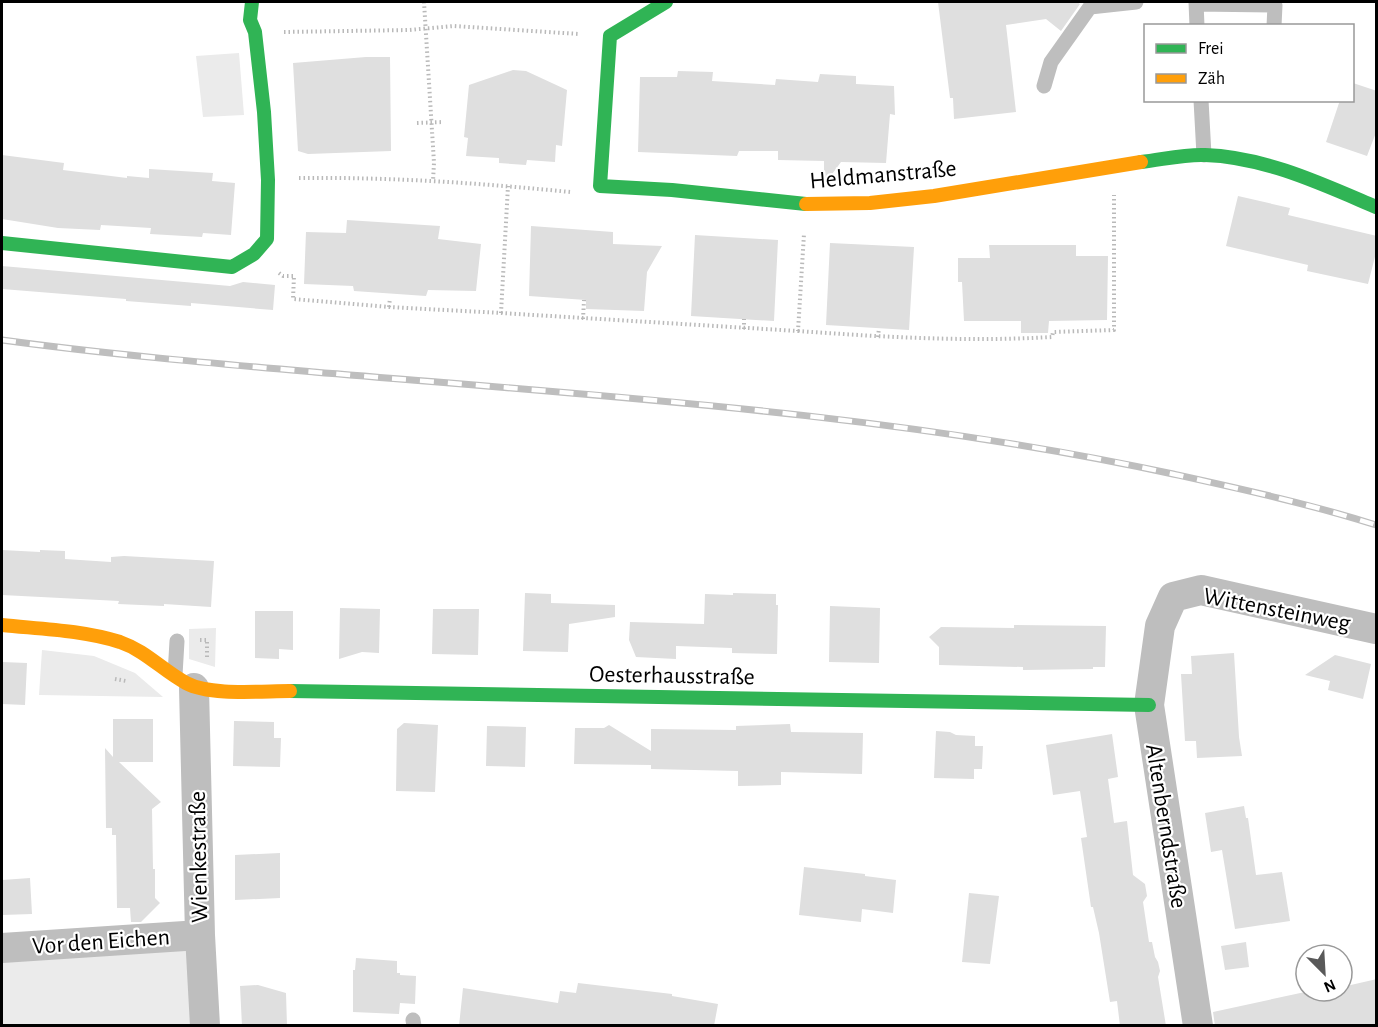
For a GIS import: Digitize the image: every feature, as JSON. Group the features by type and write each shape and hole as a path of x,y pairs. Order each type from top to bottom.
{"street":[{"path":"2,243 231,267 254,254 267,239 268,180 264,111 255,32 250,20 252,2"},
{"path":"600,186 610,36 666,2"},
{"name":"Heldmanstraße","path":"600,186 672,190 806,204 870,203 934,196 1115,165 1204,155 1248,161 1302,176 1377,207"},
{"name":"Wittensteinweg","path":"1160,626 1173,597 1201,590 1377,629"},
{"path":"2,625 105,638 137,649 185,682"},
{"name":"Altenberndstraße","path":"1160,626 1149,705 1198,1026"},
{"name":"Oesterhausstraße","path":"185,682 1149,705"},
{"name":"Wienkestraße","path":"185,682 205,1026"},
{"name":"Vor den Eichen","path":"2,948 200,935"}],"lane":[{"path":"1044,86 1051,62 1090,7 1136,2"},
{"path":"1197,24 1196,3 1275,4 1275,24"},
{"path":"1201,102 1204,155"},
{"path":"177,642 185,682"}],"path":[{"path":"424,2 434,163 433,181"},
{"path":"255,32 409,30 454,26 610,36"},
{"path":"417,123 444,122"},
{"path":"254,254 283,276 294,276 293,299 389,308 878,337 943,340 1052,337 1053,332 1114,330 1115,165"},
{"path":"268,180 373,177 574,192 600,186"},
{"path":"501,313 508,186"},
{"path":"798,331 806,204"},
{"path":"389,308 390,298"},
{"path":"583,319 584,300"},
{"path":"744,319 744,328"},
{"path":"878,337 879,328"}],"shaded area":[{"path":"239,53 244,115 203,117 196,56"},
{"path":"216,628 215,667 189,659 189,629"},
{"path":"42,650 94,656 135,673 163,697 39,695"},
{"path":"187,946 195,1025 2,1026 2,960"}],"building":[{"path":"938,2 1077,2 1080,4 1061,31 1046,19 1006,25 1016,112 954,119 953,98 950,98"},
{"path":"390,57 391,151 308,154 298,151 293,63"},
{"path":"513,70 526,71 567,90 562,146 556,145 555,162 527,160 526,165 499,163 499,158 466,156 468,138 464,137 469,85"},
{"path":"678,71 713,72 712,81 775,85 776,79 818,82 820,74 856,76 856,84 894,86 895,115 890,114 886,163 841,162 824,185 824,161 778,160 778,151 739,151 737,156 638,152 640,77 677,77"},
{"path":"1354,83 1377,91 1377,130 1367,156 1326,142 1339,102 1354,102"},
{"path":"2,155 64,163 63,170 127,178 127,176 149,178 149,169 213,173 212,181 235,183 231,235 203,233 202,237 150,234 151,228 101,225 100,230 58,228 2,219"},
{"path":"1238,196 1290,208 1288,215 1377,236 1377,249 1368,284 1307,271 1308,265 1226,246"},
{"path":"347,220 440,226 438,239 481,244 476,291 428,290 426,296 354,291 353,286 304,284 306,232 346,233"},
{"path":"531,226 613,232 613,244 662,246 647,272 644,311 586,309 586,300 529,296"},
{"path":"695,235 778,240 774,321 691,316"},
{"path":"830,243 914,247 909,330 826,325"},
{"path":"989,245 1076,245 1076,256 1108,256 1107,320 1049,321 1048,333 1021,333 1021,321 964,321 962,282 958,282 958,258 990,258"},
{"path":"2,266 230,286 243,282 275,285 273,310 191,303 191,306 126,301 126,299 2,289"},
{"path":"2,550 65,551 65,559 111,562 111,557 124,556 214,561 211,607 118,604 119,601 2,595"},
{"path":"525,593 551,594 551,603 615,605 615,617 569,624 568,652 523,651"},
{"path":"733,593 776,594 776,605 778,605 777,654 732,653 732,648 676,646 676,659 636,657 629,640 630,622 704,624 705,594 733,595"},
{"path":"830,606 880,608 879,663 829,662"},
{"path":"340,608 380,609 379,653 362,652 339,659"},
{"path":"433,609 479,609 478,655 432,654"},
{"path":"255,611 293,611 293,650 279,649 279,659 255,658"},
{"path":"1014,625 1106,626 1105,667 1023,670 1023,667 939,665 939,647 929,637 941,627 1014,628"},
{"path":"1234,653 1242,756 1197,758 1196,741 1185,741 1181,674 1192,674 1191,656"},
{"path":"1335,655 1371,664 1363,699 1328,690 1330,681 1305,675"},
{"path":"2,662 27,663 25,705 2,704"},
{"path":"113,719 153,719 153,762 119,762 161,802 152,809 155,898 160,903 141,922 131,922 130,908 117,908 116,835 112,835 112,828 106,828 105,748 113,757"},
{"path":"234,721 274,722 274,738 281,738 280,767 233,766"},
{"path":"404,723 438,725 435,792 396,791 397,729"},
{"path":"790,724 791,732 863,733 862,774 781,772 781,785 738,786 738,771 651,769 651,765 574,764 575,728 604,728 609,725 651,751 651,729 736,730 736,726"},
{"path":"487,726 526,727 525,767 486,766"},
{"path":"936,731 975,736 975,746 983,746 982,769 974,769 974,779 934,778"},
{"path":"1112,734 1118,777 1108,779 1114,823 1127,821 1133,875 1145,884 1147,896 1143,902 1149,942 1152,942 1160,971 1158,977 1166,1026 1120,1026 1117,1001 1110,1002 1099,933 1093,907 1091,907 1081,838 1087,837 1080,791 1053,795 1046,745"},
{"path":"1244,806 1246,818 1248,818 1256,875 1282,872 1290,921 1235,929 1222,850 1211,852 1205,813"},
{"path":"280,853 280,898 235,900 235,855"},
{"path":"804,867 896,880 893,913 862,909 861,922 799,915"},
{"path":"30,878 32,914 2,915 2,880"},
{"path":"969,893 999,896 990,964 962,962"},
{"path":"1246,942 1249,967 1225,970 1221,946"},
{"path":"356,958 397,961 397,973 416,976 415,1004 400,1003 399,1014 353,1012 353,970 355,970"},
{"path":"1377,979 1377,1026 1215,1026 1213,1012 1294,994 1294,1003 1354,1003 1354,984"},
{"path":"578,983 672,994 672,996 718,1004 714,1026 459,1026 463,988 558,1003 560,991 576,993"},
{"path":"258,985 286,993 287,1026 242,1026 240,986"}],"railway":[{"path":"2,340 197,362 638,399 853,421 1067,453 1173,474 1250,491 1376,525"}],"traffic: fast":[{"path":"2,243 232,267 254,254 267,239 268,180 264,112 255,32 250,20 252,2"},
{"path":"666,2 610,36 600,186 672,190 806,204"},
{"path":"1141,162 1197,155 1249,161 1293,173 1376,207"},
{"path":"290,691 1149,705"}],"traffic: slow":[{"path":"806,204 870,203 934,196 1141,162"},
{"path":"2,625 76,632 120,642 138,650 186,683 208,690 290,691"}]}
